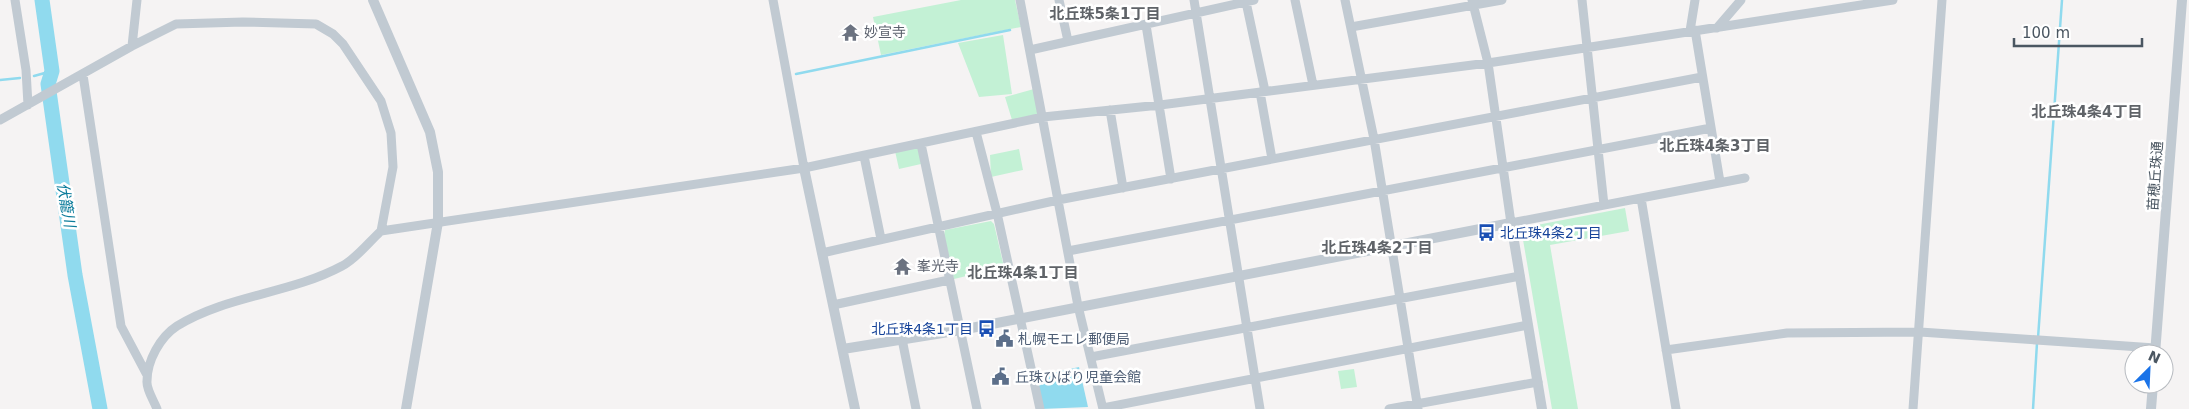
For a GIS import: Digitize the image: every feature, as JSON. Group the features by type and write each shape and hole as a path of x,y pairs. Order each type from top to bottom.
{"street":[{"path":"15,0 26,70 28,105"},
{"path":"132,46 137,0"},
{"path":"373,0 430,132 438,172 438,222 406,409"},
{"path":"773,0 804,168 855,409"},
{"path":"1020,0 1078,306 1103,408 1528,325"},
{"path":"1059,0 1068,41"},
{"path":"1194,0 1260,409"},
{"path":"1295,0 1313,85"},
{"path":"1346,0 1374,139 1390,246 1418,406"},
{"path":"1351,27 1473,3 1502,0"},
{"path":"1582,0 1594,97 1604,205"},
{"path":"1695,0 1692,31 1720,182"},
{"path":"1717,28 1740,0"},
{"path":"157,409 146,382 149,363 160,342 175,327 196,316 294,285 343,266 381,231 737,176 804,168 1043,116 1160,105 1488,62 1892,0"},
{"path":"1913,409 1920,332 1942,0"},
{"name":"苗穂丘珠通","path":"2156,344 2182,0"},
{"path":"1030,50 1250,1 1272,159"},
{"path":"1473,3 1488,62 1511,223 1542,409"},
{"path":"0,120 132,46 176,24 244,22 316,24 333,34 343,44 381,101 391,133 393,167 381,231"},
{"path":"1146,25 1171,179"},
{"path":"79,77 121,326 147,375"},
{"path":"822,253 1058,200 1702,77"},
{"path":"1110,110 1123,188"},
{"path":"1068,251 1711,128"},
{"path":"976,132 997,213 1040,409"},
{"path":"921,144 948,280 977,409"},
{"path":"864,156 881,239"},
{"path":"843,349 960,330 1745,178"},
{"path":"1641,198 1676,409"},
{"path":"1091,357 1520,276"},
{"path":"833,305 948,280"},
{"path":"1666,350 1787,333 1920,332 2124,348"},
{"path":"902,339 916,409"},
{"path":"1389,409 1418,406 1538,382"},
{"path":"2151,409 2152,394"}],"green space":[{"path":"961,0 1015,0 1021,27 881,55 873,17"},
{"path":"1003,35 1012,94 979,97 958,43"},
{"path":"1034,89 1038,114 1012,120 1005,97"},
{"path":"919,146 921,164 899,169 895,151"},
{"path":"1019,149 1023,170 991,177 990,155"},
{"path":"1625,208 1629,231 1550,245 1578,409 1552,409 1521,228"},
{"path":"991,221 994,224 1004,267 954,279 944,235 945,230"},
{"path":"1354,369 1357,387 1341,389 1338,371"}],"water":[{"path":"1079,367 1088,407 1041,409 1034,377"}],"waterway":[{"name":"伏籠川","path":"42,0 52,71 48,84 75,275 100,409"},
{"path":"2038,338 2062,0"},
{"path":"796,74 1010,30"},
{"path":"34,76 52,71"},
{"path":"0,80 20,78"},
{"path":"2033,409 2037,343"}],"place":[{"name":"妙宣寺","path":"850,32"},
{"name":"北丘珠4条2丁目","path":"1486,233"},
{"name":"峯光寺","path":"903,266"},
{"name":"北丘珠4条1丁目","path":"987,329"},
{"name":"札幌モエレ郵便局","path":"1004,339"},
{"name":"丘珠ひばり児童会館","path":"1001,377"}],"district":[{"name":"北丘珠5条1丁目","path":"1105,14"},
{"name":"北丘珠4条4丁目","path":"2087,112"},
{"name":"北丘珠4条3丁目","path":"1715,146"},
{"name":"北丘珠4条2丁目","path":"1377,248"},
{"name":"北丘珠4条1丁目","path":"1023,273"}]}
